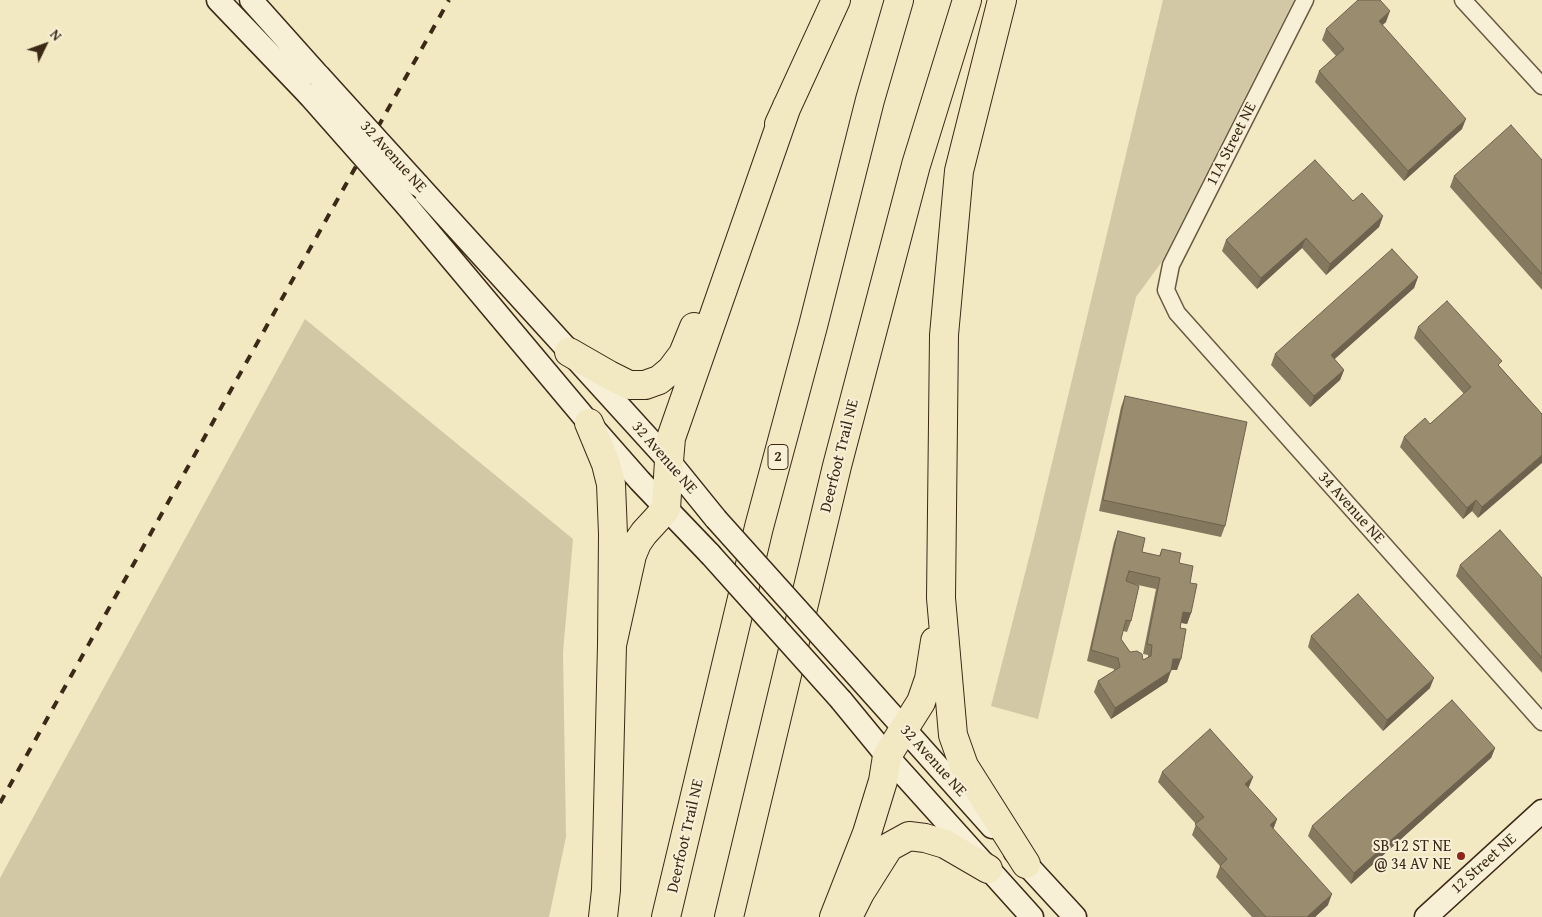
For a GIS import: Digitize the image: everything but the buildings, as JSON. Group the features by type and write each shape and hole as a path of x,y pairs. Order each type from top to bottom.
{"highway":[{"path":"569,352 629,384 645,385 659,380 671,370 683,354 787,106 836,0"},
{"name":"Deerfoot Trail NE","path":"666,917 759,527 813,326 870,100 899,0"},
{"name":"Deerfoot Trail NE","path":"729,917 837,466 911,184 967,0"},
{"path":"1002,0 959,171 944,335 941,598 953,735 964,766 1026,864"},
{"path":"612,645 632,554 644,533 666,509 672,438 787,106"},
{"path":"589,423 606,464 611,484 613,534 606,890 603,917"},
{"path":"834,917 867,833 883,781 887,756 921,702 928,679 941,598"},
{"path":"848,917 860,893 889,847 909,836 925,838 945,844 988,869"}],"main road":[{"name":"32 Avenue NE","path":"218,0 309,95 407,206 589,423 841,700 887,756 1032,917"},
{"name":"32 Avenue NE","path":"251,0 669,460 716,519 1075,917"},
{"name":"12 Street NE","path":"1426,917 1542,811"}],"street":[{"name":"11A Street NE","path":"1166,290 1171,265 1305,0"},
{"path":"1464,0 1542,86"},
{"name":"34 Avenue NE","path":"1166,290 1176,313 1542,722"}],"shaded area":[{"path":"1163,0 1294,0 1161,263 1136,297 1038,719 991,706 1034,538"},
{"path":"305,319 573,539 563,652 566,837 549,917 0,917 0,878"}],"railway":[{"path":"0,803 449,0"}],"place":[{"name":"SB 12 ST NE @ 34 AV NE","path":"1461,856"}]}
